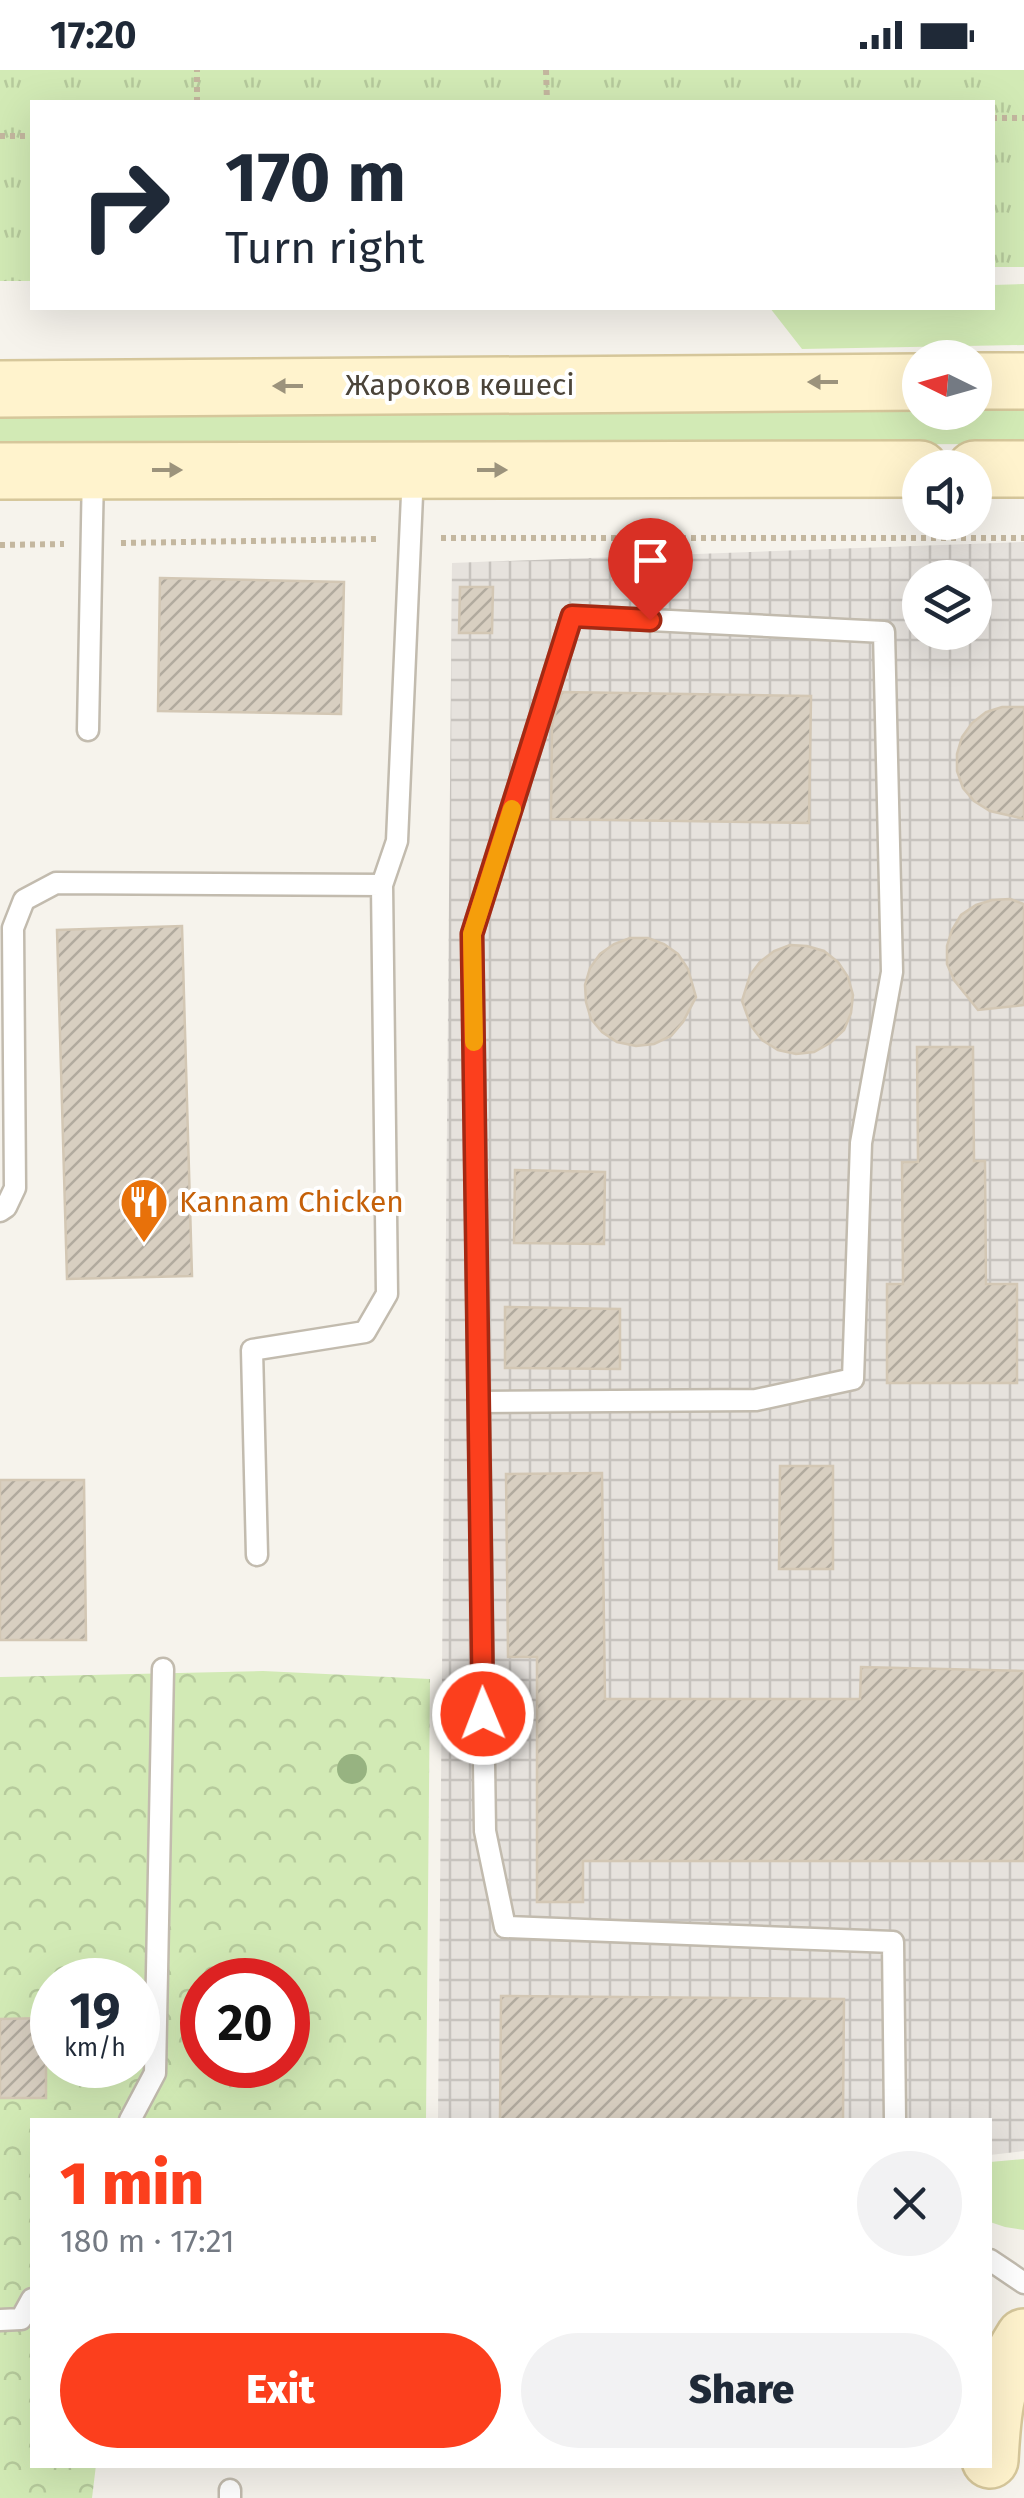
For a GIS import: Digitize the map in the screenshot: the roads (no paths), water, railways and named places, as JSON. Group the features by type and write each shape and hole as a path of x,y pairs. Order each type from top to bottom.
{"main road":[{"path":"992,381 1024,381"},
{"name":"Жароков көшесі","path":"0,388 902,382"},
{"path":"0,471 902,469"},
{"path":"992,469 1024,469"},
{"path":"992,2424 993,2405 1005,2367 1024,2337"},
{"path":"988,2498 990,2468"}],"lane":[{"path":"88,730 93,470"},
{"path":"257,1554 252,1350 365,1332 387,1294 382,885 398,841 412,470"},
{"path":"479,1402 756,1400 853,1379 862,1143 892,972 884,632 572,616 472,934 485,1831 506,1927 892,1942 894,2118"},
{"path":"0,1211 16,1188 13,928 24,900 56,882 382,885"},
{"path":"131,2118 155,2074 162,1669"},
{"path":"992,2261 1024,2283"},
{"path":"0,2320 21,2320 30,2303"}],"place":[{"name":"Kannam Chicken","path":"144,1244"}]}
